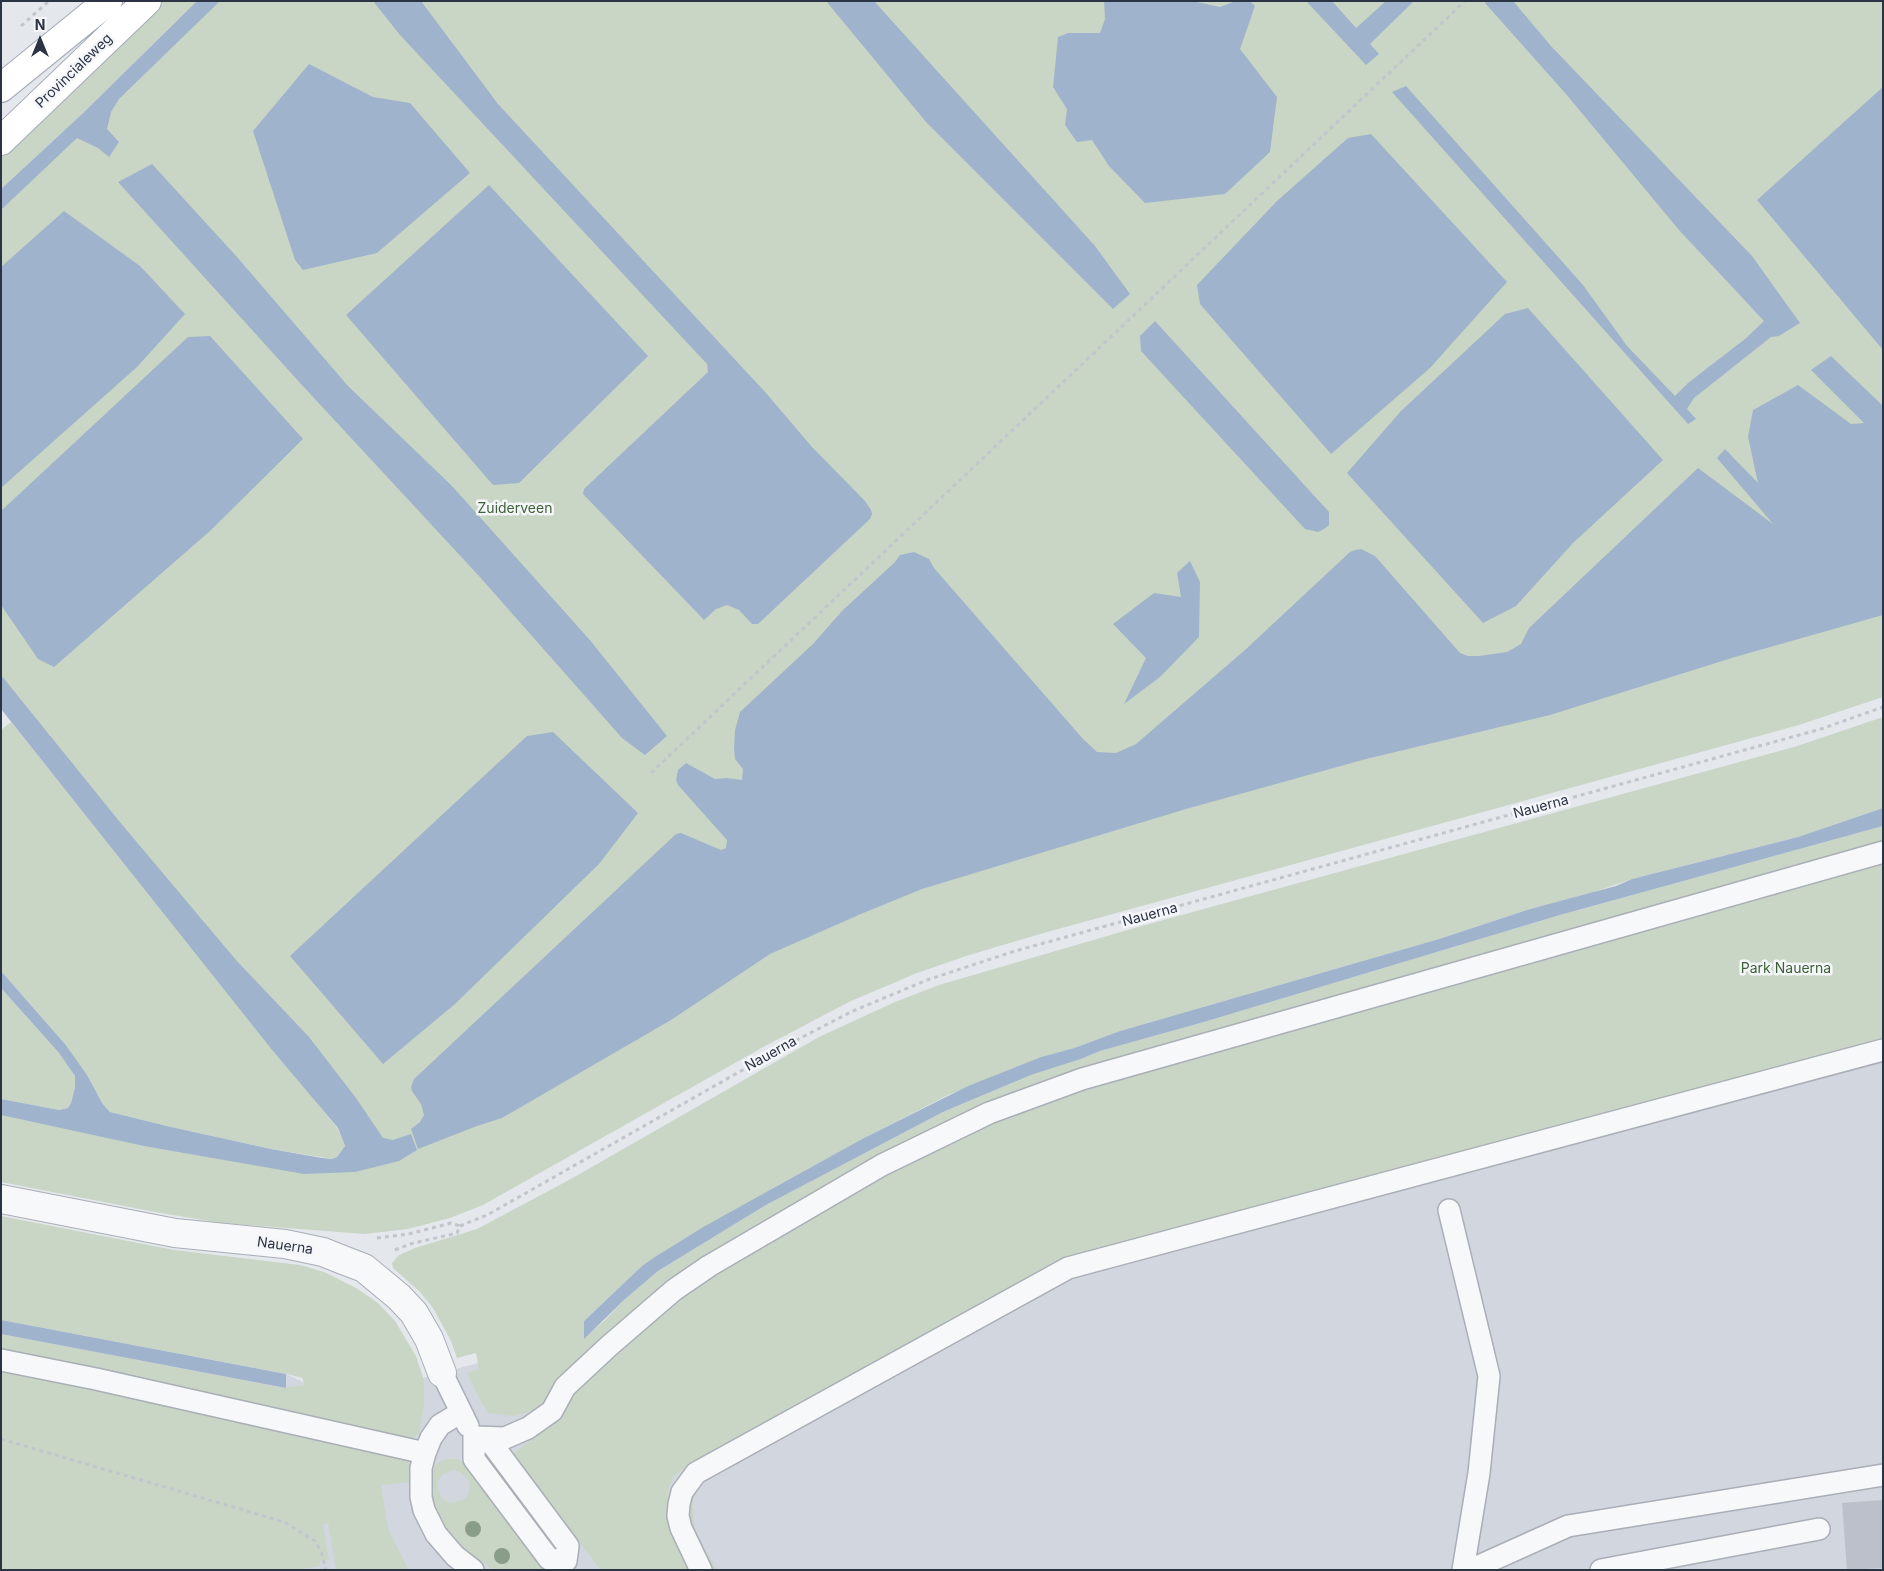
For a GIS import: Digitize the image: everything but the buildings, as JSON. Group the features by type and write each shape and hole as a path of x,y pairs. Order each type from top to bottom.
{"main road":[{"path":"1,88 108,1"},
{"name":"Provincialeweg","path":"1,141 147,1"}],"street":[{"name":"Nauerna","path":"1,1199 175,1233 285,1244 323,1252 344,1260 364,1268 399,1297 414,1313 429,1339 442,1373"}],"lane":[{"path":"570,1565 549,1559 474,1459 474,1437 505,1438 528,1428 552,1411 565,1387 674,1290 708,1266 882,1165 989,1113 1082,1079 1883,852"},
{"path":"701,1570 681,1528 678,1516 682,1492 696,1473 1068,1268 1883,1050"},
{"path":"1449,1210 1490,1376 1479,1473 1463,1570"},
{"path":"1,1360 96,1379 425,1453"},
{"name":"Nauerna","path":"442,1373 460,1413 474,1437"},
{"path":"460,1413 440,1425 431,1438 421,1468 421,1497 429,1522 445,1546 473,1570"},
{"path":"1470,1570 1568,1526 1883,1475"},
{"path":"1601,1570 1819,1529"}],"path":[{"path":"15,32 48,1"},
{"path":"651,773 1465,1"},
{"name":"Nauerna","path":"421,1230 451,1223 460,1226 489,1214 792,1042 853,1011 927,980 1015,951 1821,728 1883,707"},
{"name":"Nauerna","path":"425,1242 457,1233 460,1226"},
{"path":"1,1438 284,1522 314,1541 322,1554 326,1570"}],"shaded area":[{"path":"1883,1042 1883,1570 1,1570 1,1320 286,1374 305,1383 423,1378 478,1363 674,1477 681,1471 1054,1262 1071,1255"}],"green space":[{"path":"159,1 197,1 82,114 1,189 1,151"},
{"name":"Zuiderveen","path":"216,1 1883,1 1883,697 1799,725 1040,934 917,973 851,1001 765,1046 483,1205 450,1218 408,1229 365,1234 221,1223 1,1182 1,1113 218,1153 378,1162 1,687 1,210"},
{"name":"Park Nauerna","path":"1883,717 1883,808 1798,837 1632,879 1591,893 1530,909 1439,939 1120,1031 1074,1048 1041,1057 950,1094 862,1139 643,1265 584,1321 584,1338 658,1271 766,1205 943,1112 1031,1075 1100,1051 1204,1022 1560,915 1883,826 1883,1042 1071,1255 1054,1262 681,1471 674,1477 667,1495 669,1506 693,1570 601,1570 511,1455 560,1418 562,1410 548,1402 538,1409 512,1416 488,1413 467,1373 479,1369 476,1353 457,1358 451,1341 433,1308 420,1292 393,1268 392,1263 399,1255 415,1248 477,1229 569,1180 819,1037 895,1002 939,985 1138,927 1794,747"},
{"path":"11,722 338,1129 345,1146 337,1157 332,1159 271,1149 110,1112 102,1103 65,1044 1,971 1,730"},
{"path":"1,988 59,1053 75,1076 75,1087 68,1108 59,1110 1,1099"},
{"path":"1,1216 174,1250 300,1265 324,1272 356,1288 378,1303 395,1321 416,1356 424,1380 424,1405 419,1434 412,1438 402,1438 1,1349 1,1334 283,1388 305,1385 302,1378 287,1374 1,1320"},
{"path":"1,1368 415,1461 412,1482 381,1485 388,1529 409,1570 336,1570 328,1523 323,1525 329,1560 320,1561 320,1566 296,1570 45,1570 37,1568 36,1570 1,1570"},
{"path":"456,1459 463,1462 548,1570 493,1570 464,1548 447,1531 437,1520 430,1504 430,1475 434,1466 441,1461","holes":["453,1470 460,1472 469,1481 468,1495 463,1500 450,1503 441,1498 437,1485 443,1474"]},
{"path":"701,1484 693,1499 694,1530 717,1570 710,1570 688,1522 689,1502 695,1489"}],"water":[{"path":"197,1 220,1 119,99 111,112 107,129 119,142 109,157 98,148 77,138 1,210 1,189 82,114"},
{"path":"373,1 421,1 498,104 766,393 812,447 865,501 871,510 870,519 758,624 752,624 739,610 727,605 716,609 704,620 583,494 584,489 708,372 707,364 400,35"},
{"path":"826,1 874,1 1095,246 1130,294 1113,309 926,122"},
{"path":"1104,1 1192,1 1220,7 1236,1 1250,1 1255,6 1240,49 1277,97 1270,152 1225,194 1145,203 1109,166 1092,140 1077,142 1065,125 1067,109 1053,87 1058,37 1068,33 1100,33 1105,19"},
{"path":"1306,1 1332,1 1356,28 1386,1 1414,1 1370,44 1379,54 1366,65"},
{"path":"1487,1 1513,1 1551,46 1752,256 1800,323 1779,336 1771,337 1694,398 1687,409 1696,419 1688,424 1392,92 1406,86 1583,285 1627,346 1675,396 1688,383 1745,339 1764,321 1679,230 1566,94 1485,3"},
{"path":"309,64 373,97 410,103 470,173 377,253 303,270 295,260 253,131"},
{"path":"1883,87 1883,350 1757,200"},
{"path":"1371,134 1507,282 1430,368 1331,454 1200,304 1197,285 1277,201 1348,138"},
{"path":"152,164 237,257 348,386 452,486 589,639 667,736 645,755 622,738 479,576 301,384 118,182"},
{"path":"489,185 648,356 519,483 493,485 346,315"},
{"path":"64,211 140,266 185,314 137,367 1,488 1,267"},
{"path":"1528,308 1663,460 1573,543 1516,606 1483,623 1347,473 1401,411 1505,314"},
{"path":"1155,321 1329,512 1329,525 1318,532 1305,529 1141,351 1140,336"},
{"path":"210,336 303,439 210,531 54,667 38,659 1,605 1,511 188,337"},
{"path":"1831,356 1883,406 1883,615 1735,657 1550,715 1366,759 1186,809 922,889 770,954 671,1020 502,1118 418,1149 411,1129 420,1122 424,1115 421,1104 412,1091 411,1087 414,1079 676,834 681,833 721,850 726,848 727,840 678,785 676,780 678,770 686,763 715,779 742,780 743,769 735,759 734,749 735,730 740,712 813,644 842,611 895,562 900,555 914,552 929,559 934,568 1083,739 1097,752 1116,753 1136,744 1245,650 1350,552 1355,550 1361,549 1375,556 1460,653 1468,656 1479,656 1507,652 1521,644 1529,628 1698,468 1773,524 1717,458 1725,449 1758,483 1748,437 1753,410 1798,385 1851,424 1864,423 1811,370"},
{"path":"1190,561 1200,582 1199,637 1160,677 1124,704 1146,658 1113,624 1154,593 1181,597 1177,573"},
{"path":"1,675 119,821 236,960 309,1037 356,1098 383,1138 393,1140 411,1134 417,1150 399,1161 355,1172 304,1174 144,1146 1,1115 1,1099 59,1110 68,1108 75,1087 75,1076 59,1053 1,988 1,971 65,1044 87,1075 102,1103 110,1112 271,1149 322,1158 332,1159 337,1157 345,1146 338,1128 273,1051 1,709"},
{"path":"553,732 638,813 599,864 455,1004 383,1064 290,956 527,736"},
{"path":"1883,808 1883,826 1560,915 1204,1022 1100,1051 1031,1075 943,1112 766,1205 658,1271 624,1300 584,1339 584,1321 643,1265 658,1255 705,1226 862,1139 968,1086 1041,1057 1074,1048 1120,1031 1439,939 1530,909 1616,886 1632,879 1798,837"},
{"path":"1,1320 286,1374 286,1388 1,1334"}]}
